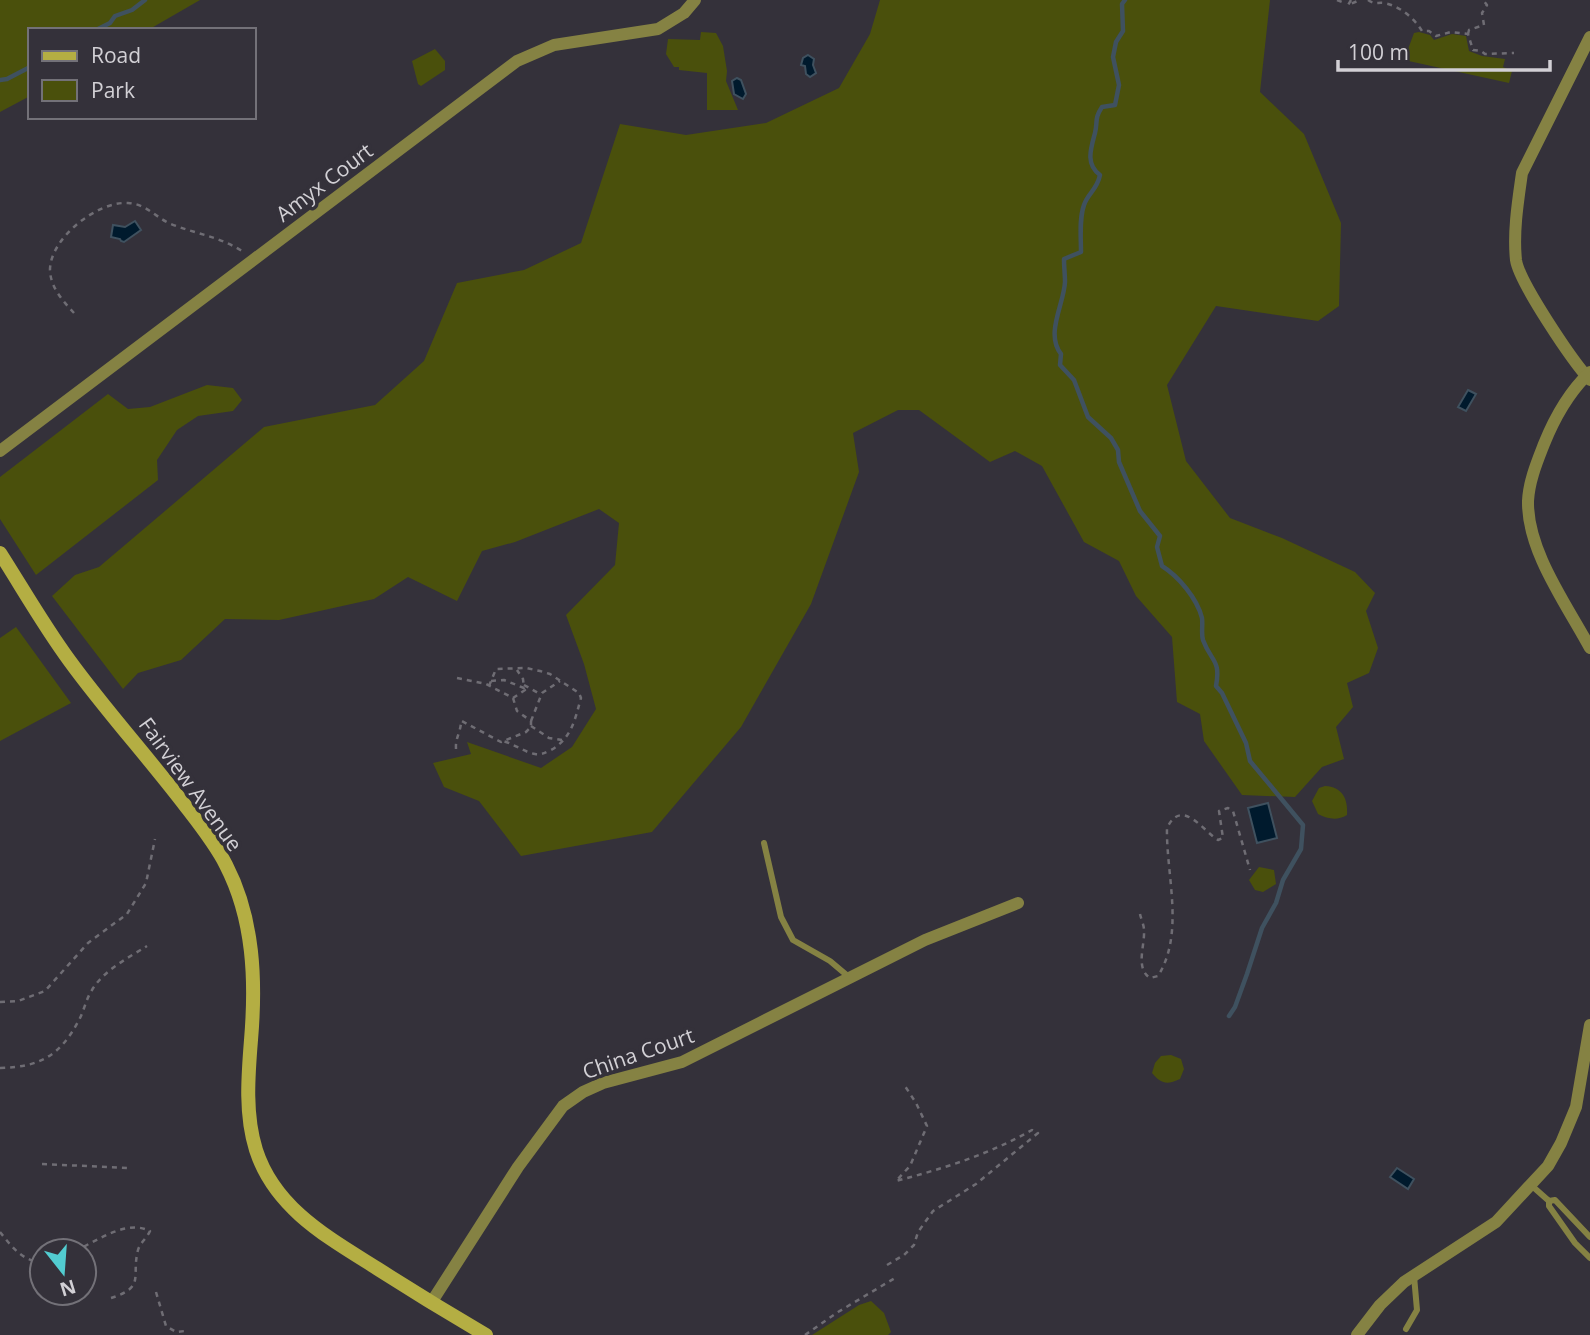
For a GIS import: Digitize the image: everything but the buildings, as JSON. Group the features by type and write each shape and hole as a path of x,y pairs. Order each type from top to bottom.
{"main road":[{"name":"Fairview Avenue","path":"0,553 69,659 158,769 226,865 241,902 252,958 255,999 248,1083 249,1106 256,1150 264,1169 288,1203 309,1224 431,1303 486,1335"}],"street":[{"name":"Amyx Court","path":"0,451 517,61 554,46 658,29 684,13 695,0"},
{"path":"1590,37 1522,173 1518,198 1516,262 1542,312 1589,376 1551,425 1534,469 1528,500 1532,533 1546,566 1590,648"},
{"name":"China Court","path":"431,1303 518,1167 563,1107 583,1092 603,1083 682,1062 925,940 1018,903"},
{"path":"1357,1335 1380,1305 1414,1276 1496,1222 1548,1166 1576,1107 1590,1025"}],"lane":[{"path":"765,843 781,917 793,940 830,961 849,977"},
{"path":"1532,1186 1549,1201 1549,1206 1575,1243 1590,1258"},
{"path":"1549,1201 1555,1200 1590,1237"},
{"path":"1406,1329 1417,1310 1414,1276"}],"path":[{"path":"1337,0 1345,0"},
{"path":"1351,0 1348,5 1360,0"},
{"path":"1368,0 1375,4 1387,3 1406,13 1422,31 1429,31 1436,36 1451,32 1468,34"},
{"path":"1483,0 1487,5 1482,13 1484,25 1469,30 1468,34 1473,50 1485,54 1514,53"},
{"path":"74,313 55,289 50,274 51,256 64,237 84,218 111,204 129,203 146,207 169,224 226,241 251,261"},
{"path":"516,668 524,688"},
{"path":"456,750 455,739 461,729 459,720 534,754 542,754 564,740 576,719 581,698 579,693 540,671 496,669 489,686"},
{"path":"457,678 489,686 513,698 517,711 531,721"},
{"path":"491,681 504,680 542,693"},
{"path":"503,741 526,732 531,726 542,693 560,681"},
{"path":"513,698 524,688"},
{"path":"531,726 549,738 564,740"},
{"path":"1140,914 1144,928 1141,965 1144,974 1150,978 1158,976 1164,967 1170,939 1172,908 1167,828 1171,820 1179,816 1198,822 1219,840 1223,838 1219,811 1228,807 1233,811 1250,870"},
{"path":"0,1002 18,1001 45,990 88,943 127,914 146,883 155,839"},
{"path":"0,1068 38,1062 54,1055 79,1021 92,990 106,973 147,946"},
{"path":"887,1265 914,1245 918,1232 933,1211 976,1184 1038,1133 1032,1130 1006,1145 931,1172 895,1181 910,1166 927,1126 903,1083"},
{"path":"42,1164 129,1168"},
{"path":"98,1240 124,1227 150,1231 138,1247 135,1268 138,1276 135,1282 129,1290 111,1298"},
{"path":"0,1232 18,1253 28,1259"},
{"path":"805,1335 895,1278"},
{"path":"156,1292 166,1326 176,1332 185,1331"}],"green space":[{"path":"0,0 200,0 151,28 28,28 28,97 0,112"},
{"path":"880,0 1270,0 1260,92 1304,134 1341,223 1339,306 1318,321 1216,306 1167,385 1186,461 1230,518 1282,538 1355,572 1375,593 1366,611 1378,648 1369,673 1347,683 1353,707 1336,727 1344,759 1322,767 1295,797 1242,795 1204,741 1200,714 1177,702 1172,637 1136,596 1119,561 1084,542 1042,466 1015,451 990,462 919,410 898,410 853,433 859,472 811,604 741,727 652,832 521,856 479,801 444,787 433,763 471,754 467,742 541,768 572,747 596,709 584,664 566,615 615,565 619,523 599,509 515,542 482,551 457,601 408,577 374,599 279,620 225,619 181,660 138,673 123,689 52,596 75,575 99,567 264,427 375,405 424,361 457,283 524,270 581,243 620,124 686,135 766,123 839,88 870,34"},
{"path":"701,32 716,33 723,46 726,81 738,110 707,110 707,73 679,70 666,54 668,39 700,40"},
{"path":"1414,33 1430,35 1434,40 1452,34 1466,36 1469,51 1505,59 1503,67 1512,71 1509,83 1404,60"},
{"path":"435,49 445,61 445,70 421,86 418,84 412,61"},
{"path":"207,385 233,388 242,400 233,411 198,416 177,430 157,460 158,480 36,575 0,519 0,477 108,394 128,409 150,407"},
{"path":"16,627 71,703 0,741 0,638"},
{"path":"1325,786 1343,794 1347,815 1332,819 1318,814 1312,801 1319,788"},
{"path":"1259,867 1274,870 1276,884 1263,892 1255,890 1249,880"},
{"path":"1171,1055 1181,1059 1184,1069 1180,1079 1164,1082 1152,1073 1161,1056"},
{"path":"871,1301 884,1313 891,1332 888,1335 812,1335 859,1305"}],"water":[{"path":"808,55 814,59 816,73 810,77 806,74 805,66 801,65 803,58"},
{"path":"737,78 741,80 746,94 743,99 734,94 732,81"},
{"path":"135,221 141,230 124,242 111,237 113,225 125,227"},
{"path":"1468,390 1476,394 1466,411 1458,407"},
{"path":"1268,803 1277,838 1257,843 1248,808"},
{"path":"1397,1168 1414,1179 1408,1189 1390,1177"}],"waterway":[{"path":"100,28 110,23 115,16 132,10 145,0"},
{"path":"1125,0 1122,4 1123,31 1116,42 1113,57 1119,85 1115,105 1102,107 1097,117 1090,156 1092,166 1100,175 1082,210 1081,252 1064,259 1064,291 1055,337 1061,354 1060,365 1074,380 1088,417 1111,438 1140,511 1160,536 1157,547 1162,566 1186,588 1200,610 1203,640 1216,665 1216,686 1246,743 1250,761 1303,825 1301,849 1283,880 1276,903 1262,928 1235,1007 1229,1016"},
{"path":"0,80 28,68"}]}
